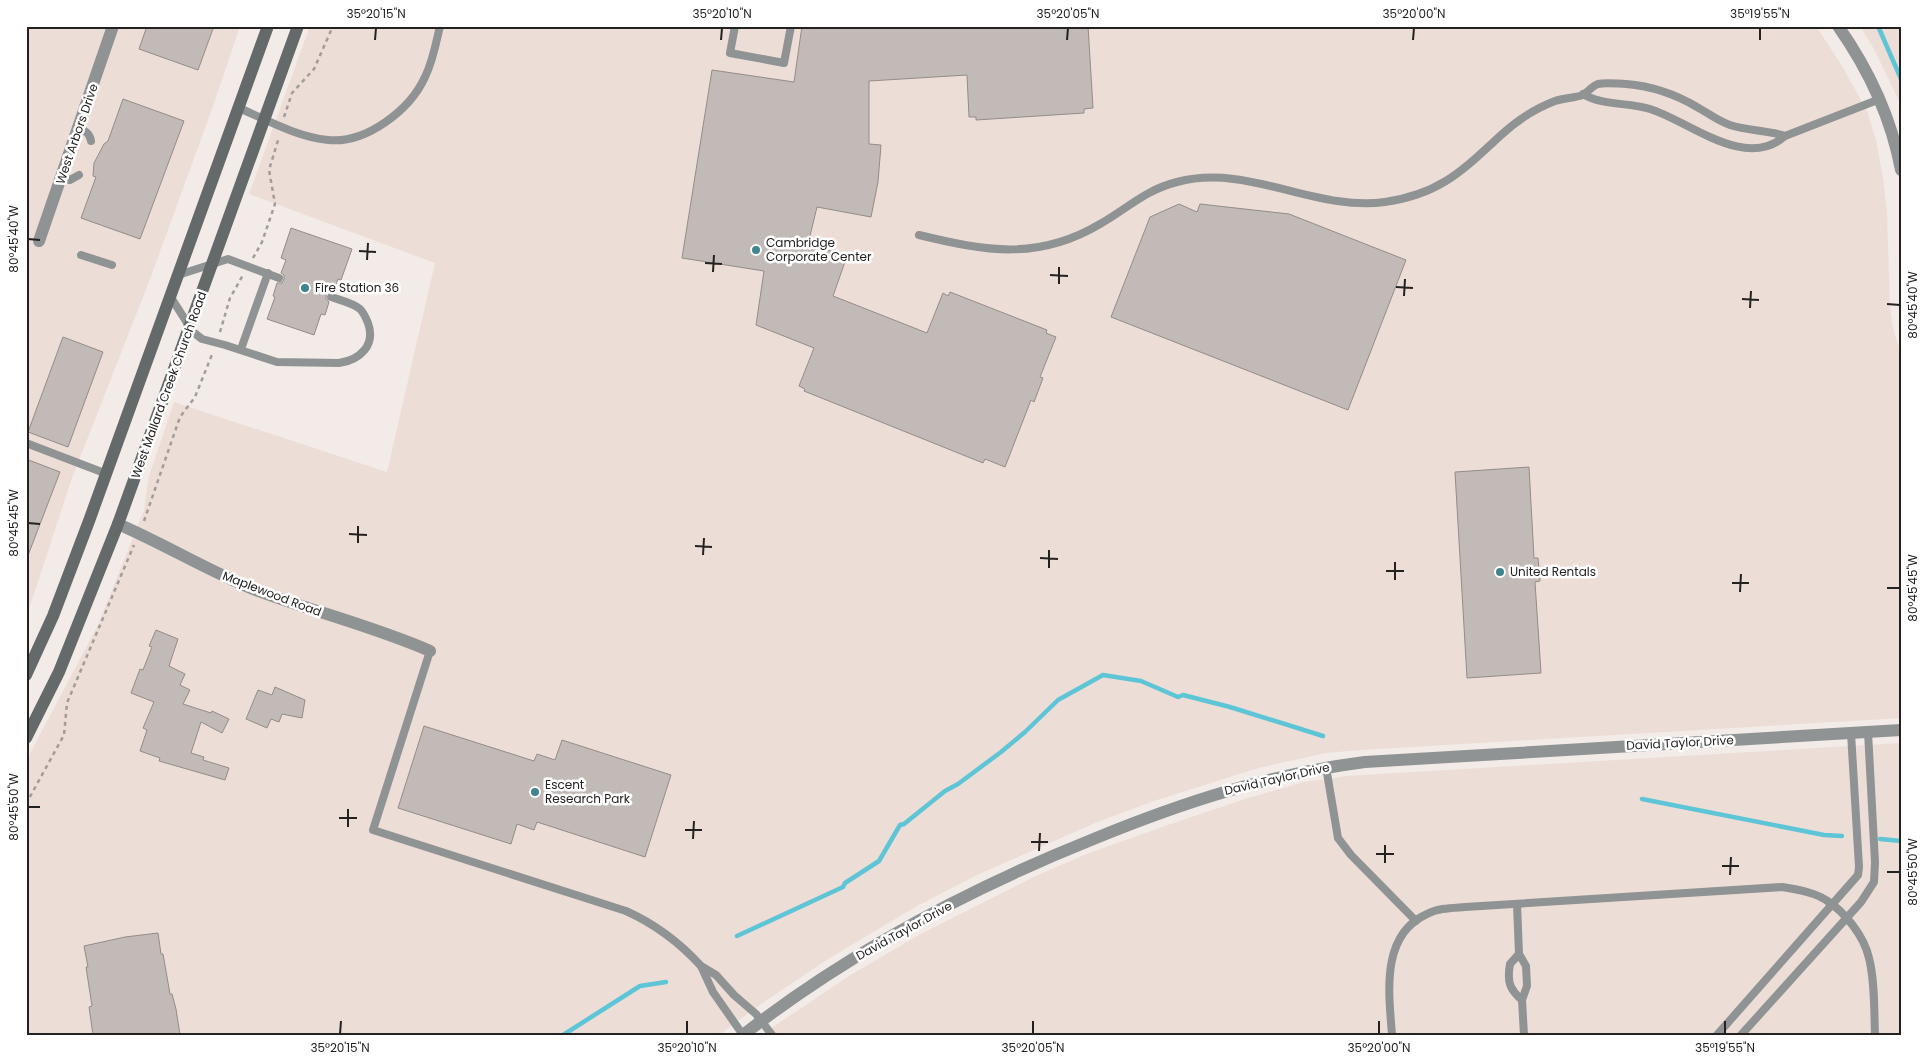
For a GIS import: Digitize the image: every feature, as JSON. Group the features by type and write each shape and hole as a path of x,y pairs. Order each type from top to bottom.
{"main road":[{"path":"26,675 53,616 106,474 268,26"},
{"name":"West Mallard Creek Church Road","path":"26,738 59,672 118,524 298,26"}],"street":[{"name":"West Arbors Drive","path":"39,241 113,26"},
{"path":"1838,26 1861,62 1880,98 1901,170"},
{"name":"Maplewood Road","path":"118,524 193,562 250,587 402,639 430,651"},
{"name":"David Taylor Drive","path":"743,1035 779,1007 867,950 965,897 1037,862 1126,826 1209,796 1287,774 1326,767 1398,759 1901,730"}],"lane":[{"path":"239,108 282,127 312,137 338,140 369,132 390,120 425,79 433,57 440,26"},
{"path":"735,26 730,53 784,63 791,26"},
{"path":"919,235 981,249 1030,249 1067,240 1084,233 1136,199 1162,186 1179,181 1205,178 1240,179 1350,202 1372,203 1398,200 1426,192 1443,184 1528,114 1557,100 1583,94 1599,84 1639,86 1675,96 1730,125 1785,136"},
{"path":"1583,94 1597,102 1650,109 1678,120 1714,140 1731,145 1761,147 1774,144 1785,136 1880,98"},
{"path":"79,128 87,132 91,137 91,141"},
{"path":"62,178 70,180 79,174"},
{"path":"81,255 112,265"},
{"path":"178,275 213,263 232,260 279,278"},
{"path":"241,349 268,273"},
{"path":"170,296 194,332 202,339 241,349 277,362 339,364 353,360 365,350 370,337 369,326 364,314 357,308 331,297"},
{"path":"26,443 106,474"},
{"path":"430,651 373,830 626,911 653,925 679,945 701,966 716,975 734,995 762,1020 772,1035"},
{"path":"1741,1035 1861,902 1874,882 1875,862 1868,732"},
{"path":"1717,1035 1856,879 1859,871 1851,733"},
{"path":"1326,767 1338,838 1351,855 1416,921"},
{"path":"1855,800 1871,799"},
{"path":"1392,1035 1390,967 1396,947 1402,936 1416,921 1427,914 1442,909 1782,887 1791,888 1826,900 1846,918 1862,941 1870,959 1875,1035"},
{"path":"1517,904 1519,954 1526,966 1527,986 1522,1000 1524,1035"},
{"path":"1519,954 1510,964 1510,984 1512,991 1522,1000"},
{"path":"701,966 713,992 743,1035"}],"path":[{"path":"282,127 286,107 292,93 314,69 333,26"},
{"path":"258,251 275,204 269,170 275,147"},
{"path":"219,334 230,298 240,281"},
{"path":"145,518 180,417 195,397 212,353"},
{"path":"26,804 64,735 66,726 65,708 71,691 131,554"}],"shaded area":[{"path":"26,26 240,26 150,279 72,478 26,618"},
{"path":"310,26 1816,26 1842,66 1867,111 1876,140 1883,178 1887,213 1890,306 1893,328 1901,354 1901,718 1360,750 1326,753 1258,768 1154,801 1095,823 977,875 917,906 828,959 719,1035 26,1035 26,761 98,625 144,510 150,473 174,402 387,472 435,263 249,194"},
{"path":"1860,26 1901,26 1901,105 1874,49"},
{"path":"1901,743 1901,1035 761,1035 849,976 919,935 1036,876 1089,853 1165,826 1248,798 1304,782 1347,776"}],"building":[{"path":"147,26 214,26 198,70 139,49"},
{"name":"Cambridge Corporate Center","path":"802,26 1088,26 1093,108 1084,109 1084,113 976,120 976,117 969,117 967,75 869,81 869,144 881,145 878,182 871,217 817,207 808,244 847,256 833,296 927,333 943,293 948,296 950,292 1047,330 1046,333 1056,337 1040,377 1043,378 1034,402 1031,400 1005,467 985,459 983,463 804,391 805,389 799,386 814,348 756,325 764,271 682,258 712,70 794,82"},
{"path":"123,99 184,121 140,239 81,218 96,177 93,176 94,163 104,144 108,141"},
{"path":"1179,204 1197,212 1200,204 1289,214 1406,260 1348,410 1111,317 1150,217"},
{"name":"Fire Station 36","path":"291,228 352,249 341,280 338,279 333,292 329,292 326,295 326,299 329,302 325,315 321,314 314,335 267,319 275,297 273,296 277,283 282,283 284,279 284,275 281,273 286,260 281,258"},
{"path":"63,337 103,352 68,447 28,432"},
{"path":"26,459 60,472 27,558 26,557"},
{"name":"United Rentals","path":"1529,467 1534,558 1538,558 1540,581 1535,582 1541,673 1467,678 1455,472"},
{"path":"156,630 178,639 169,666 185,674 180,685 190,690 183,704 211,713 212,711 229,719 222,733 201,722 191,753 204,757 203,760 229,768 225,780 159,761 160,758 140,751 147,730 143,728 154,702 131,693 140,669 143,670 152,647 149,646"},
{"path":"275,687 305,700 302,718 282,714 279,722 271,719 267,728 246,719 258,690 272,695"},
{"name":"Escent Research Park","path":"424,726 534,761 537,754 555,760 562,740 671,775 645,857 537,822 534,830 517,824 511,844 398,808"},
{"path":"158,933 170,994 172,994 176,1009 180,1035 93,1035 89,1007 92,1006 84,946 125,937"}],"waterway":[{"path":"1878,26 1901,79"},
{"path":"737,936 843,887 845,883 879,861 900,825 904,824 945,791 958,784 1001,752 1058,700 1103,675 1141,681 1178,697 1183,695 1230,707 1323,736"},
{"path":"1642,799 1824,835 1842,836"},
{"path":"1880,839 1901,841"},
{"path":"563,1035 640,986 666,982"}],"place":[{"name":"Cambridge Corporate Center","path":"756,250"},
{"name":"Fire Station 36","path":"305,288"},
{"name":"United Rentals","path":"1500,572"},
{"name":"Escent Research Park","path":"535,792"}]}
